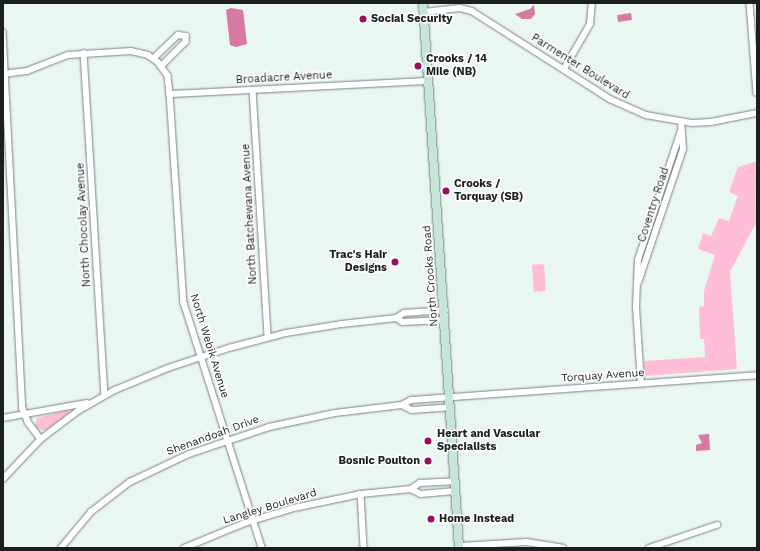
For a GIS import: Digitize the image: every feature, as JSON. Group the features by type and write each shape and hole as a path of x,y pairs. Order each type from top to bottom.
{"main road":[{"name":"North Crooks Road","path":"423,3 446,320 454,481 459,547"}],"street":[{"path":"564,69 590,24 592,3"},
{"path":"750,3 757,93"},
{"name":"Parmenter Boulevard","path":"423,12 460,8 472,11 634,111 682,122 711,122 757,113"},
{"path":"3,32 4,74 25,416 41,439"},
{"path":"154,58 178,35 186,36 186,42 162,66"},
{"path":"4,74 27,71 55,58 84,53 132,51 154,58 162,66 168,76 170,94"},
{"name":"North Chocolay Avenue","path":"84,53 105,395"},
{"name":"Broadacre Avenue","path":"170,94 429,81"},
{"name":"North Batchewana Avenue","path":"253,90 268,337"},
{"name":"North Webik Avenue","path":"170,94 183,294 200,356 262,548"},
{"name":"Coventry Road","path":"641,384 636,307 638,260 681,131 682,122"},
{"name":"Coventry Road","path":"637,285 681,156 684,144 681,131"},
{"path":"3,479 41,439 92,402 105,395 200,356 268,337 342,324 396,318 404,313 445,310"},
{"path":"396,318 403,322 446,320"},
{"name":"Torquay Avenue","path":"450,397 757,375"},
{"name":"Shenandoah Drive","path":"61,548 91,512 130,482 159,466 227,440 306,418 402,405 411,400 450,397"},
{"path":"3,418 25,416 92,402"},
{"name":"Shenandoah Drive","path":"402,405 412,410 451,407"},
{"name":"Langley Boulevard","path":"184,548 253,520 300,506 361,494 412,489 420,483 454,481"},
{"name":"Langley Boulevard","path":"412,489 420,494 455,491"},
{"path":"361,494 364,548"},
{"path":"649,548 717,525"},
{"path":"459,547 527,542 563,548"}],"shaded area":[{"path":"534,5 535,14 531,19 522,19 515,14 530,9"},
{"path":"231,8 243,10 247,44 236,47 230,45 226,10"},
{"path":"631,13 632,20 618,22 617,15"},
{"path":"757,161 757,221 730,272 737,369 645,376 644,361 705,357 704,339 700,339 699,307 704,306 704,291 715,255 698,249 703,233 711,236 719,218 729,221 738,196 729,192 738,167"},
{"path":"544,264 546,291 534,292 532,265"},
{"path":"68,410 70,413 46,430 40,430 35,425 37,418"},
{"path":"709,434 710,450 696,451 696,445 702,443 698,435"}],"place":[{"name":"Social Security","path":"363,19"},
{"name":"Crooks / 14 Mile (NB)","path":"418,66"},
{"name":"Crooks / Torquay (SB)","path":"446,191"},
{"name":"Trac's Hair Designs","path":"395,262"},
{"name":"Heart and Vascular Specialists","path":"428,441"},
{"name":"Bosnic Poulton","path":"428,461"},
{"name":"Home Instead","path":"431,519"}]}
